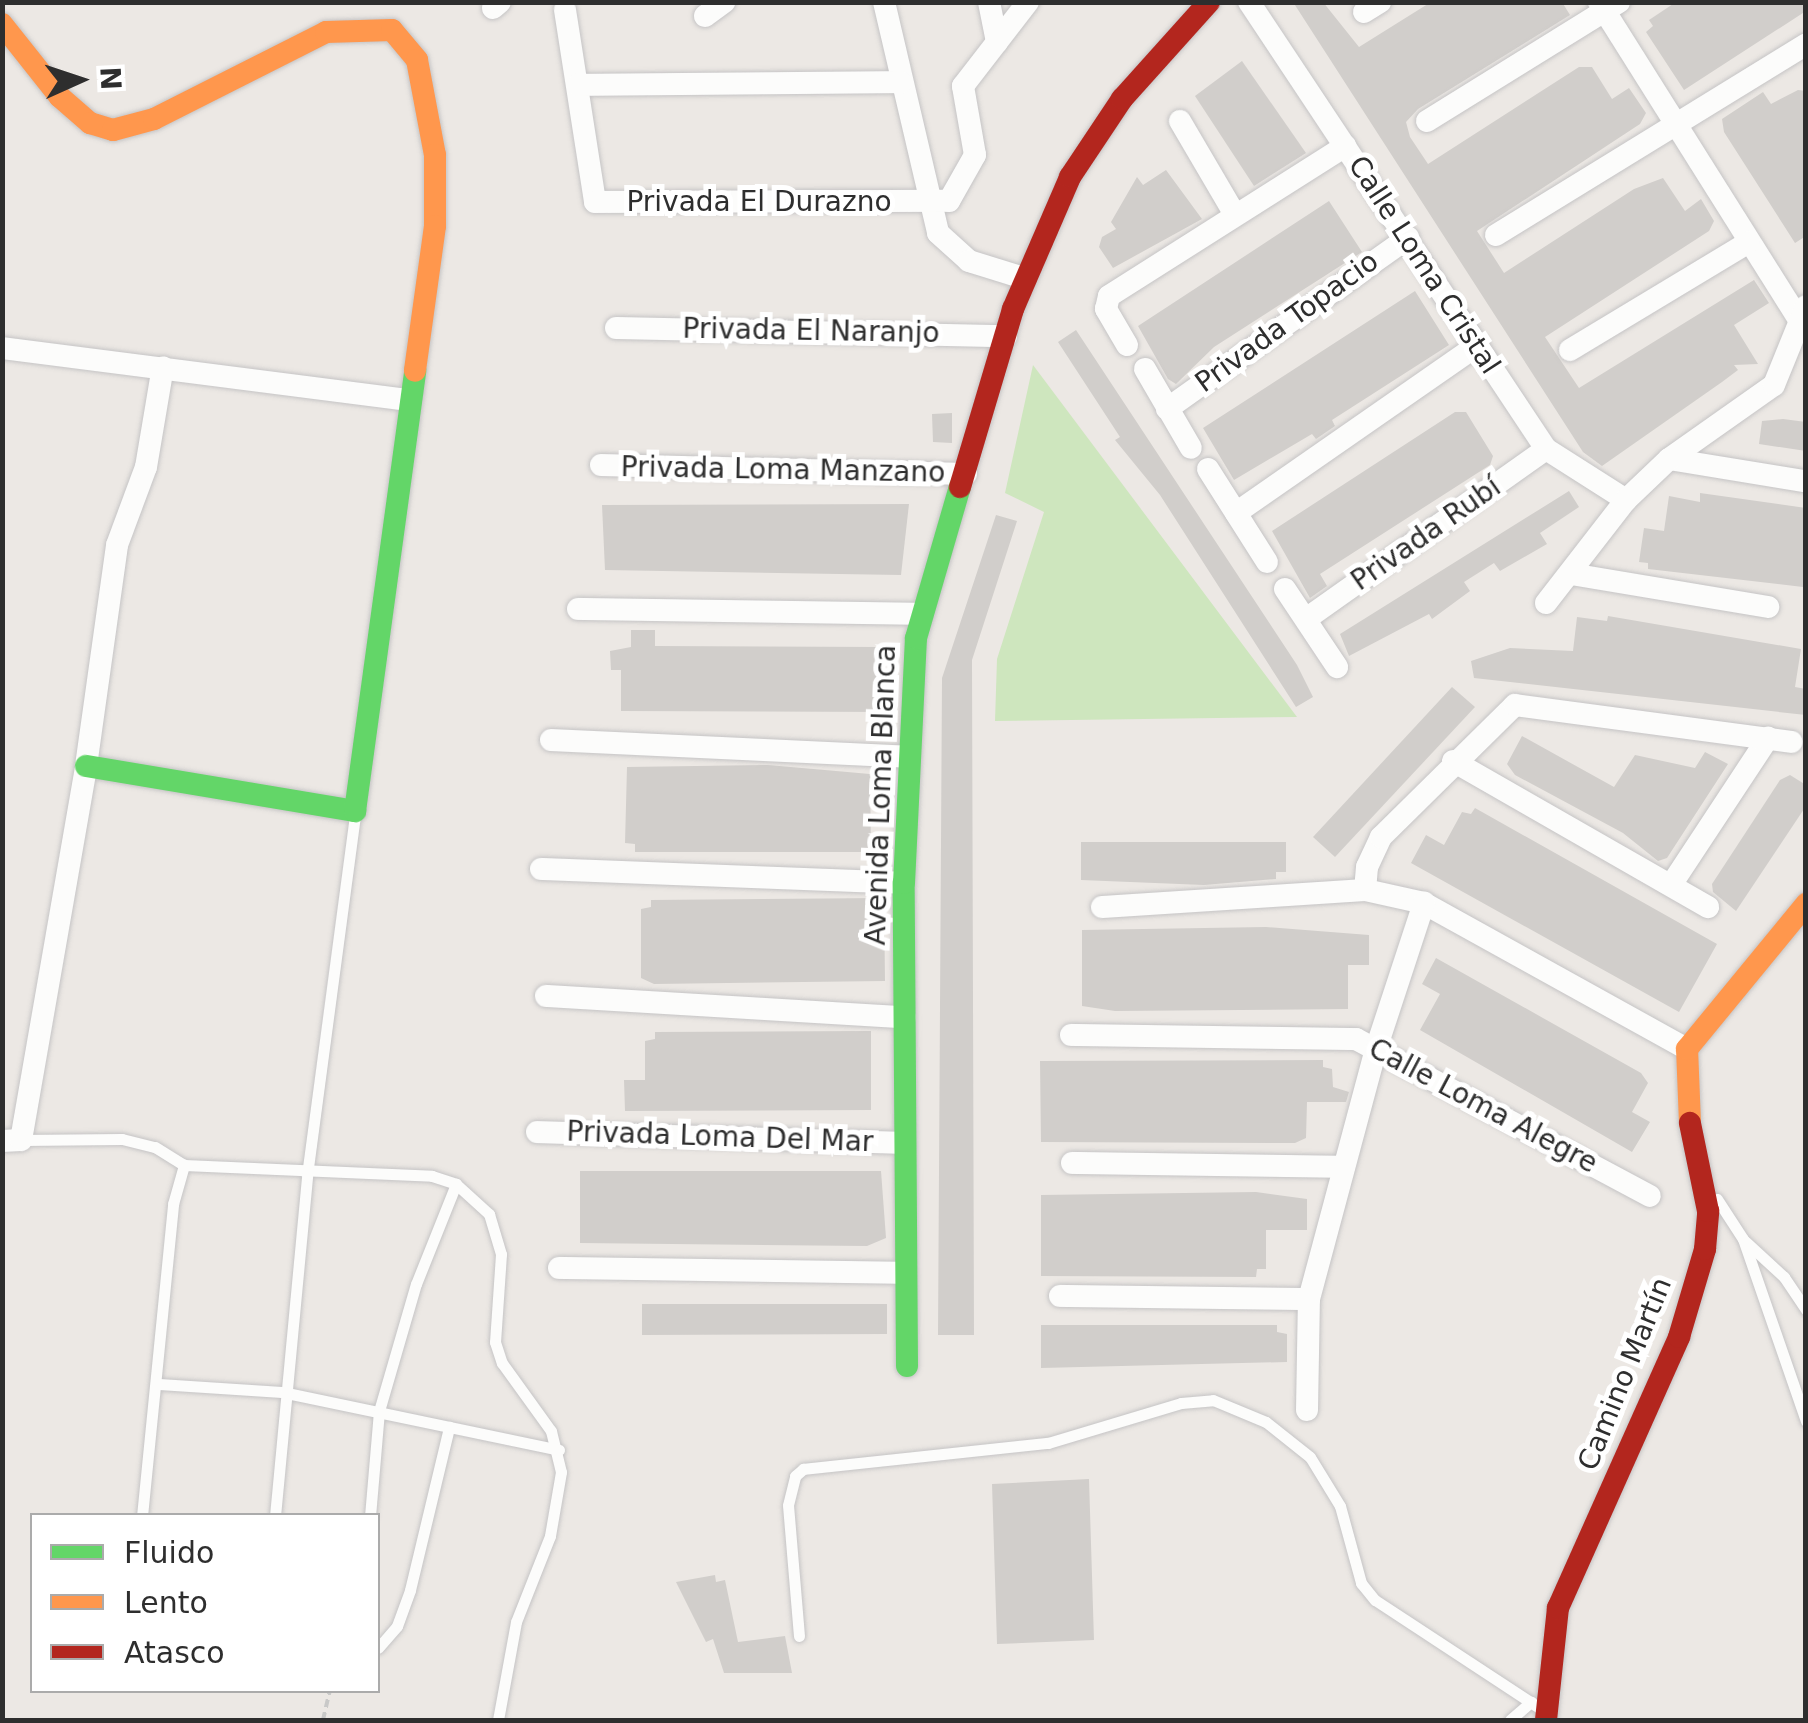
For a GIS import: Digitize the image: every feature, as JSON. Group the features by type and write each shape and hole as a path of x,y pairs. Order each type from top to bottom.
{"street":[{"path":"884,2 928,201 951,251 1024,278"},
{"path":"989,2 996,42"},
{"path":"928,201 957,196 974,165 963,86 1028,2"},
{"name":"Avenida Loma Blanca","path":"907,1366 904,883 911,668 922,614 1024,278 1070,177 1111,115 1209,2"},
{"name":"Calle Loma Cristal","path":"1249,2 1546,449 1626,500"},
{"path":"1427,121 1608,5 1676,126 1749,242 1802,314 1774,385 1669,459 1626,500 1546,602"},
{"path":"565,10 578,85 901,82"},
{"path":"2,24 60,98 90,123 113,130 154,120 326,32 375,27 406,40 428,106 438,195 356,811 86,766"},
{"path":"1496,235 1806,44"},
{"name":"Privada El Durazno","path":"578,85 590,199 928,201"},
{"path":"1180,121 1234,213"},
{"path":"1126,345 1106,302 1234,213 1345,146"},
{"name":"Privada Topacio","path":"1166,408 1408,238"},
{"path":"1570,350 1749,242"},
{"name":"Privada El Naranjo","path":"616,328 1006,336"},
{"path":"1236,513 1478,345"},
{"path":"2,348 410,400"},
{"path":"12,1141 86,766 117,545 146,467 163,367"},
{"path":"1144,369 1191,448"},
{"name":"Privada Rubí","path":"1306,619 1546,449"},
{"path":"1669,459 1804,482"},
{"name":"Privada Loma Manzano","path":"601,465 966,474"},
{"path":"1208,469 1267,562"},
{"path":"1570,574 1768,607"},
{"path":"1285,589 1337,667"},
{"path":"578,609 922,614"},
{"path":"1366,878 1380,838 1506,709 1524,704 1780,740 1673,882"},
{"path":"551,740 908,758"},
{"path":"1453,760 1673,882 1708,907"},
{"path":"540,869 904,883"},
{"path":"1102,907 1366,878 1424,902 1687,1049 1806,904"},
{"path":"1307,1410 1309,1300 1377,1046 1424,902"},
{"path":"546,996 904,1018"},
{"name":"Calle Loma Alegre","path":"1070,1035 1342,1036 1377,1046 1650,1196"},
{"name":"Camino Martín","path":"1541,1712 1558,1608 1689,1302 1705,1249 1703,1179 1684,1096 1687,1049"},
{"name":"Privada Loma Del Mar","path":"537,1132 904,1143"},
{"path":"1072,1163 1344,1167"},
{"path":"559,1268 904,1273"},
{"path":"1060,1296 1309,1300"}],"lane":[{"path":"275,1513 282,1392 306,1175 356,811"},
{"path":"12,1141 122,1139 155,1147 184,1166 306,1175 432,1176 456,1184 489,1214 498,1236 493,1324 502,1363 560,1450 558,1500 516,1622 498,1720"},
{"path":"142,1513 159,1384 173,1204 184,1166"},
{"path":"1703,1179 1744,1239 1784,1277 1806,1310"},
{"path":"370,1513 379,1411 416,1284 456,1184"},
{"path":"1744,1239 1806,1421"},
{"path":"159,1384 282,1392 560,1450"},
{"path":"799,1636 790,1488 804,1469 822,1462 1002,1451 1213,1400 1266,1422 1310,1457 1340,1506 1368,1592 1541,1712"},
{"path":"380,1646 397,1626 410,1590 449,1428"},
{"path":"1510,1720 1541,1712"}],"path":[{"path":"323,1720 329,1693"}],"green space":[{"path":"1033,365 1297,717 995,721 997,659 1044,512 1005,493"}],"building":[{"path":"1293,2 1323,2 1359,47 1431,2 1562,2 1570,15 1418,109 1406,122 1410,137 1428,164 1579,67 1592,67 1612,99 1629,88 1646,113 1640,124 1477,231 1504,273 1634,189 1663,178 1685,211 1701,199 1714,221 1709,231 1545,337 1579,388 1754,280 1769,303 1734,325 1758,364 1734,365 1738,370 1602,466 1583,452"},
{"path":"1676,2 1806,2 1806,11 1684,90 1646,32 1653,26 1649,20"},
{"path":"1242,61 1306,153 1254,186 1195,96"},
{"path":"1798,90 1806,91 1806,236 1795,243 1724,132 1722,119 1763,92 1771,104"},
{"path":"1166,170 1202,219 1113,268 1099,247 1102,237 1116,229 1111,222 1137,177 1143,185"},
{"path":"1329,201 1362,252 1214,347 1176,384 1168,379 1138,326"},
{"path":"1415,291 1449,345 1332,420 1335,426 1316,439 1312,434 1234,480 1203,428"},
{"path":"1076,330 1297,665 1313,697 1296,707 1160,495 1115,440 1120,437 1058,342"},
{"path":"1455,412 1466,412 1493,456 1490,465 1320,574 1327,586 1310,598 1272,531"},
{"path":"952,413 952,443 933,442 932,414"},
{"path":"1762,421 1806,422 1806,451 1759,444"},
{"path":"1569,491 1579,507 1540,533 1547,544 1500,571 1494,563 1464,582 1470,591 1432,619 1429,614 1349,656 1340,634"},
{"path":"1700,493 1806,508 1803,587 1648,569 1648,563 1639,562 1644,528 1664,531 1669,496 1700,502"},
{"path":"909,504 901,575 605,570 602,505"},
{"path":"996,515 1017,521 972,660 974,1335 938,1335 942,678"},
{"path":"1608,616 1801,649 1795,687 1806,689 1806,715 1474,678 1471,661 1510,648 1573,651 1577,617 1607,621"},
{"path":"631,630 655,630 655,646 880,647 887,712 621,711 621,670 611,670 610,651 631,647"},
{"path":"1452,687 1475,707 1335,857 1313,837"},
{"path":"1522,736 1614,787 1635,755 1695,768 1705,752 1728,764 1667,858 1658,861 1623,833 1515,775 1507,764"},
{"path":"768,765 870,774 871,852 635,852 635,844 625,843 627,767"},
{"path":"1790,775 1806,785 1806,806 1736,911 1713,892 1712,884 1780,780"},
{"path":"1475,808 1717,944 1679,1012 1411,863 1426,835 1444,845 1462,812 1471,814"},
{"path":"1081,842 1286,842 1286,872 1276,872 1276,879 1204,885 1081,880"},
{"path":"884,898 885,981 654,984 641,978 641,909 651,907 651,900"},
{"path":"1266,927 1369,935 1369,965 1348,965 1348,1009 1115,1011 1082,1006 1082,930"},
{"path":"1436,958 1641,1073 1648,1083 1632,1112 1650,1122 1632,1152 1420,1030 1440,994 1422,984"},
{"path":"871,1031 871,1110 625,1111 624,1080 645,1080 645,1041 655,1039 655,1032"},
{"path":"1323,1060 1323,1067 1332,1069 1333,1087 1349,1092 1346,1102 1307,1102 1306,1138 1295,1143 1041,1142 1040,1061"},
{"path":"580,1171 881,1171 886,1238 867,1246 580,1243"},
{"path":"1256,1192 1307,1199 1307,1230 1266,1230 1266,1269 1257,1269 1256,1277 1041,1276 1041,1195"},
{"path":"642,1304 887,1304 887,1334 642,1335"},
{"path":"1041,1325 1277,1325 1277,1332 1287,1334 1287,1362 1041,1368"},
{"path":"1089,1479 1094,1640 997,1644 992,1484"},
{"path":"715,1575 716,1582 725,1580 738,1642 785,1636 792,1673 724,1673 713,1639 706,1642 676,1582"}],"traffic: fast":[{"path":"86,766 355,811 415,371"},
{"path":"907,1366 904,883 916,638 960,487"}],"traffic: slow":[{"path":"2,24 60,97 90,123 113,130 154,119 326,32 392,30 417,60 435,155 435,226 415,371"},
{"path":"1690,1123 1687,1049 1806,904"}],"traffic: jam":[{"path":"960,487 1013,309 1070,177 1122,99 1209,2"},
{"path":"1546,1720 1558,1608 1679,1337 1705,1249 1708,1211 1690,1123"}]}
